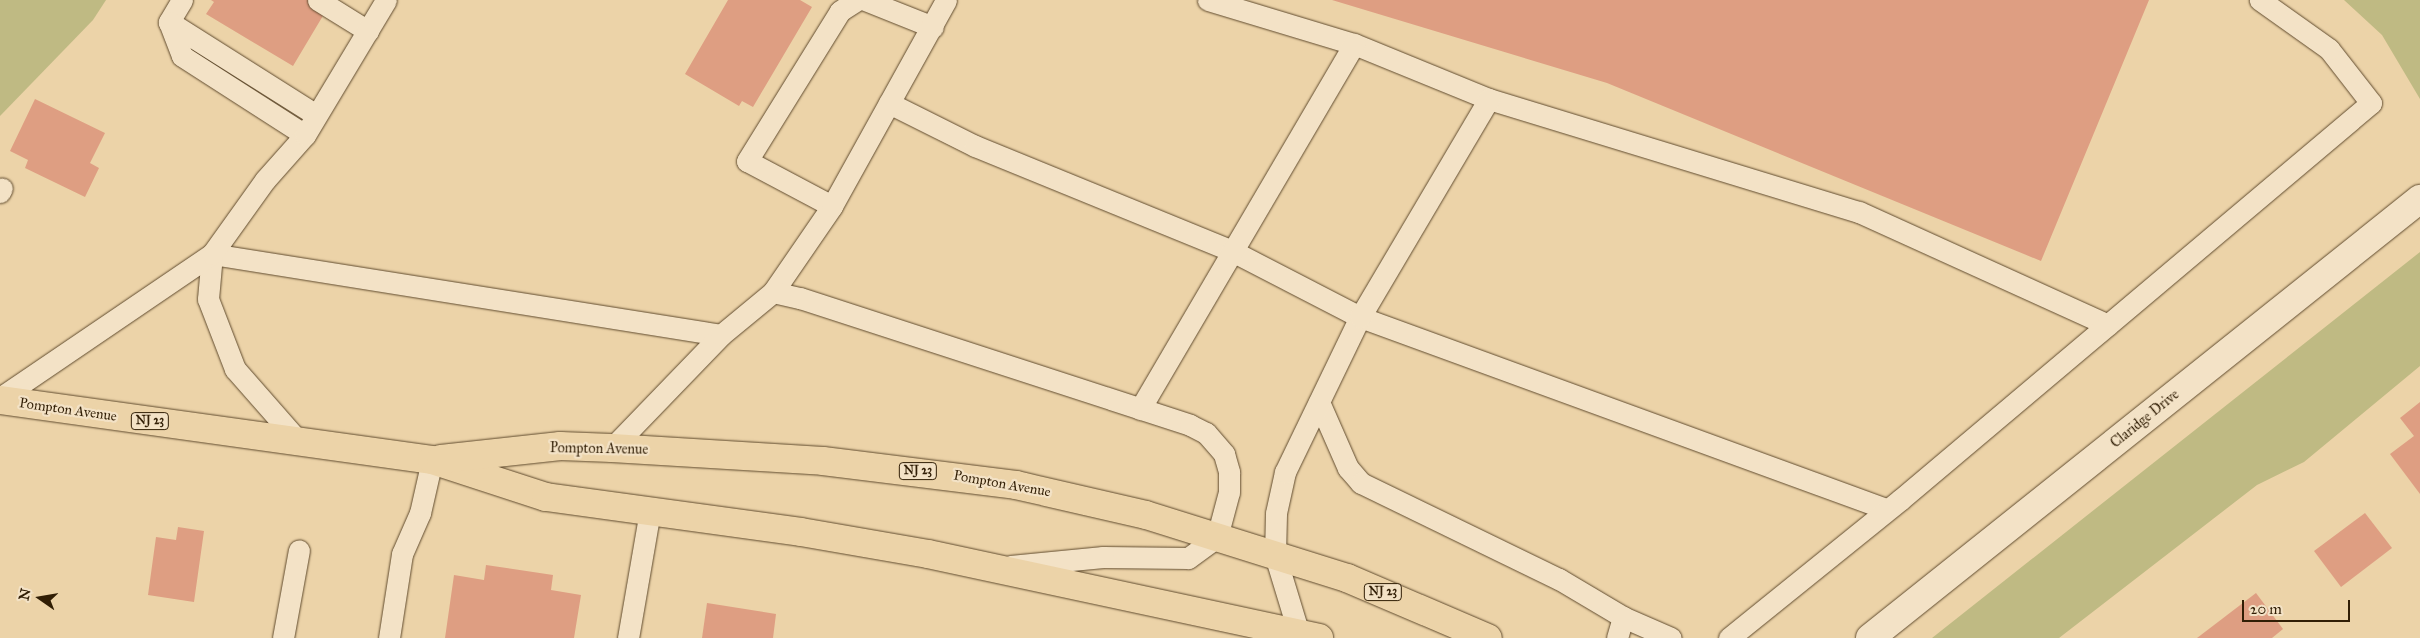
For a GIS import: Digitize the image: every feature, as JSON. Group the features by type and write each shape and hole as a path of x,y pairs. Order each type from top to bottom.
{"main road":[{"name":"Pompton Avenue","path":"0,399 300,443 432,460 546,497 801,532 992,568 1309,636"},
{"name":"Pompton Avenue","path":"432,460 560,446 823,461 952,475 1082,499 1217,537 1347,578 1488,638"}],"street":[{"name":"Claridge Drive","path":"1870,638 2420,199"}],"lane":[{"path":"182,0 170,22 182,56 305,135"},
{"path":"318,0 368,31"},
{"path":"0,399 212,254 265,180 305,135 386,0"},
{"path":"832,206 747,161 840,11 857,0"},
{"path":"865,0 932,27"},
{"path":"612,448 721,334 772,292 832,206 946,0"},
{"path":"1208,0 1354,44 1489,99 1860,212 2108,325"},
{"path":"1729,638 2108,325 2371,103 2329,50 2260,0"},
{"path":"170,22 316,115"},
{"path":"1140,408 1354,44"},
{"path":"1309,636 1275,555 1276,514 1285,472 1360,317 1489,99"},
{"path":"889,103 975,146 1232,251 1360,317 1886,510"},
{"path":"212,254 721,334"},
{"path":"212,254 208,299 235,368 300,443"},
{"path":"772,292 800,298 1140,408 1206,433 1224,454 1229,472 1229,492 1217,537 1188,558 1104,557 992,568"},
{"path":"1319,402 1348,468 1361,483 1559,579 1623,617 1671,638"},
{"path":"388,638 402,554 420,513 432,460"},
{"path":"628,638 650,511"},
{"path":"283,638 299,550"},
{"path":"1617,638 1623,617"}],"shaded area":[{"path":"0,0 106,0 93,20 0,116"},
{"path":"2344,0 2420,0 2420,99 2382,35"},
{"path":"2420,252 2420,366 2304,462 2257,485 2059,638 1932,638"}],"building":[{"path":"211,0 312,0 327,9 293,66 206,14 214,2"},
{"path":"728,0 800,0 812,7 753,107 742,101 739,106 685,74"},
{"path":"1332,0 2149,0 2041,261 1607,83"},
{"path":"35,99 105,133 90,163 99,168 85,197 25,168 28,160 10,151"},
{"path":"2420,402 2420,494 2390,454 2414,436 2400,418"},
{"path":"2365,513 2392,548 2341,587 2314,551"},
{"path":"178,527 204,531 194,602 148,595 156,537 176,540"},
{"path":"486,565 553,575 551,590 581,595 574,638 445,638 454,575 484,580"},
{"path":"2256,593 2283,629 2272,638 2197,638"},
{"path":"707,603 776,614 773,638 702,638"}]}
